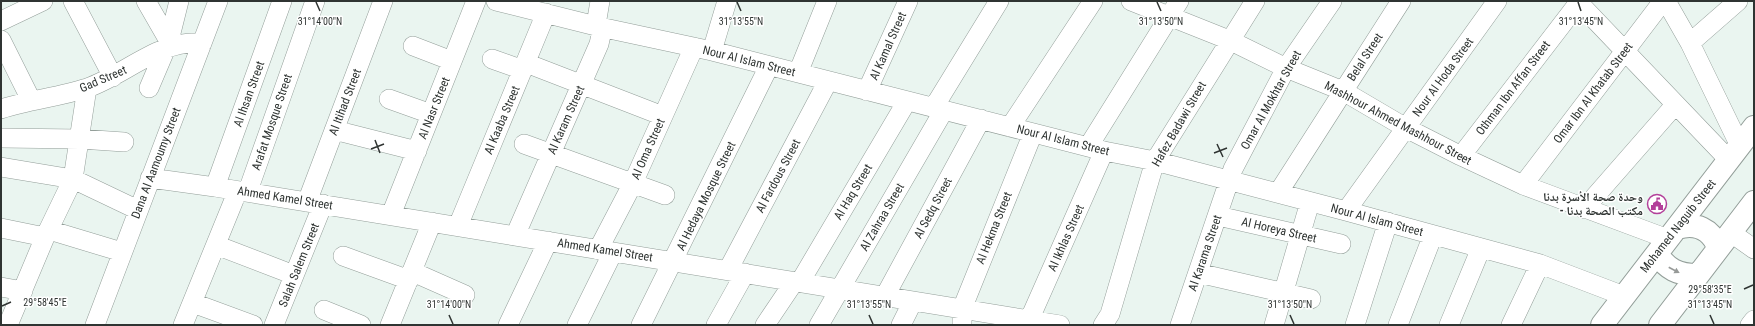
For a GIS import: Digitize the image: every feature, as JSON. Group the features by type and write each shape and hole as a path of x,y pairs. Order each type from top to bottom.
{"main road":[{"name":"Mohamed Naguib Street","path":"1602,325 1754,127"},
{"path":"1668,322 1697,275 1754,202"},
{"path":"1697,275 1685,275 1673,271 1664,264 1667,240 1690,225 1702,228 1724,240"}],"street":[{"path":"1,21 43,1"},
{"path":"73,1 113,77"},
{"path":"146,1 167,45"},
{"path":"149,88 167,45 179,1"},
{"name":"Dana Al Aamoumy Street","path":"95,325 218,1"},
{"name":"Al Ihsan Street","path":"215,187 282,1"},
{"name":"Arafat Mosque Street","path":"183,325 236,195 249,188 315,1"},
{"name":"Al Itihad Street","path":"315,203 334,130 383,1"},
{"name":"Al Nasr Street","path":"392,215 476,1"},
{"name":"Nour Al Islam Street","path":"496,1 519,4 546,14 694,47 1096,149 1155,161 1230,182 1278,193 1540,264 1624,296"},
{"name":"Al Karam Street","path":"515,236 600,44 600,27 597,19 600,1"},
{"path":"712,52 727,1"},
{"path":"798,73 827,1"},
{"name":"Al Kamal Street","path":"867,91 908,1"},
{"name":"Al Zahraa Street","path":"819,325 999,1"},
{"path":"1010,127 1093,1"},
{"name":"Mashhour Ahmed Mashhour Street","path":"1131,1 1174,8 1229,40 1286,68 1343,91 1406,128 1461,156 1523,185 1667,240"},
{"name":"Hafez Badawi Street","path":"1102,325 1110,314 1155,161 1229,40 1255,1"},
{"name":"Omar Al Mokhtar Street","path":"1230,182 1233,169 1286,68 1332,1"},
{"name":"Belal Street","path":"1278,193 1401,1"},
{"name":"Nour Al Hoda Street","path":"1346,211 1497,1"},
{"path":"1664,1 1690,43 1734,153"},
{"name":"Omar Ibn Al Khatab Street","path":"1523,185 1664,1"},
{"path":"1690,43 1738,1"},
{"path":"1578,2 1675,105 1734,153"},
{"name":"Othman Ibn Affan Street","path":"1461,156 1578,2"},
{"name":"Al Ikhlas Street","path":"1029,323 1096,149 1174,8"},
{"name":"Al Kaaba Street","path":"458,226 546,14"},
{"path":"1,40 31,100"},
{"name":"Gad Street","path":"2,106 86,88 113,77 167,45 190,42 202,43"},
{"path":"413,46 452,61"},
{"name":"Al Oma Street","path":"577,325 633,183 694,47"},
{"path":"492,59 582,84 663,116"},
{"name":"Al Hedaya Mosque Street","path":"641,325 674,261 769,66"},
{"name":"Al Fardous Street","path":"716,325 736,272 828,81"},
{"path":"8,325 47,234 73,179 80,139 86,88"},
{"path":"389,99 431,114"},
{"name":"Al Haq Street","path":"765,325 797,282 907,101"},
{"path":"1584,209 1675,105"},
{"name":"Al Sedq Street","path":"885,296 981,119"},
{"path":"334,130 417,151"},
{"name":"Al Hekma Street","path":"962,317 1033,132"},
{"path":"1,138 80,139 124,142"},
{"path":"524,144 665,195"},
{"path":"2,172 73,179 138,210"},
{"name":"Ahmed Kamel Street","path":"150,178 392,215 885,296 913,301 962,317 1060,325"},
{"name":"Al Karama Street","path":"1180,325 1230,182"},
{"path":"1274,325 1310,202"},
{"name":"Salah Salem Street","path":"274,325 294,275 315,203"},
{"name":"Al Horeya Street","path":"1218,216 1341,244"},
{"path":"391,325 432,222"},
{"path":"1355,325 1388,222"},
{"path":"1,228 47,234 122,252"},
{"path":"1398,325 1433,235"},
{"path":"1724,240 1754,249"},
{"path":"508,325 548,241"},
{"path":"216,245 294,275"},
{"path":"1449,325 1481,248"},
{"path":"343,256 411,276 465,295"},
{"path":"1511,325 1540,264"},
{"path":"1198,272 1311,299"},
{"path":"1,287 23,291"},
{"path":"901,325 913,301"},
{"path":"193,303 253,325"},
{"path":"324,310 361,325"},
{"path":"1750,325 1754,320"}],"place":[{"name":"وحدة صحة الأسرة بدنا - مكتب الصحة بدنا","path":"1657,204"}]}
